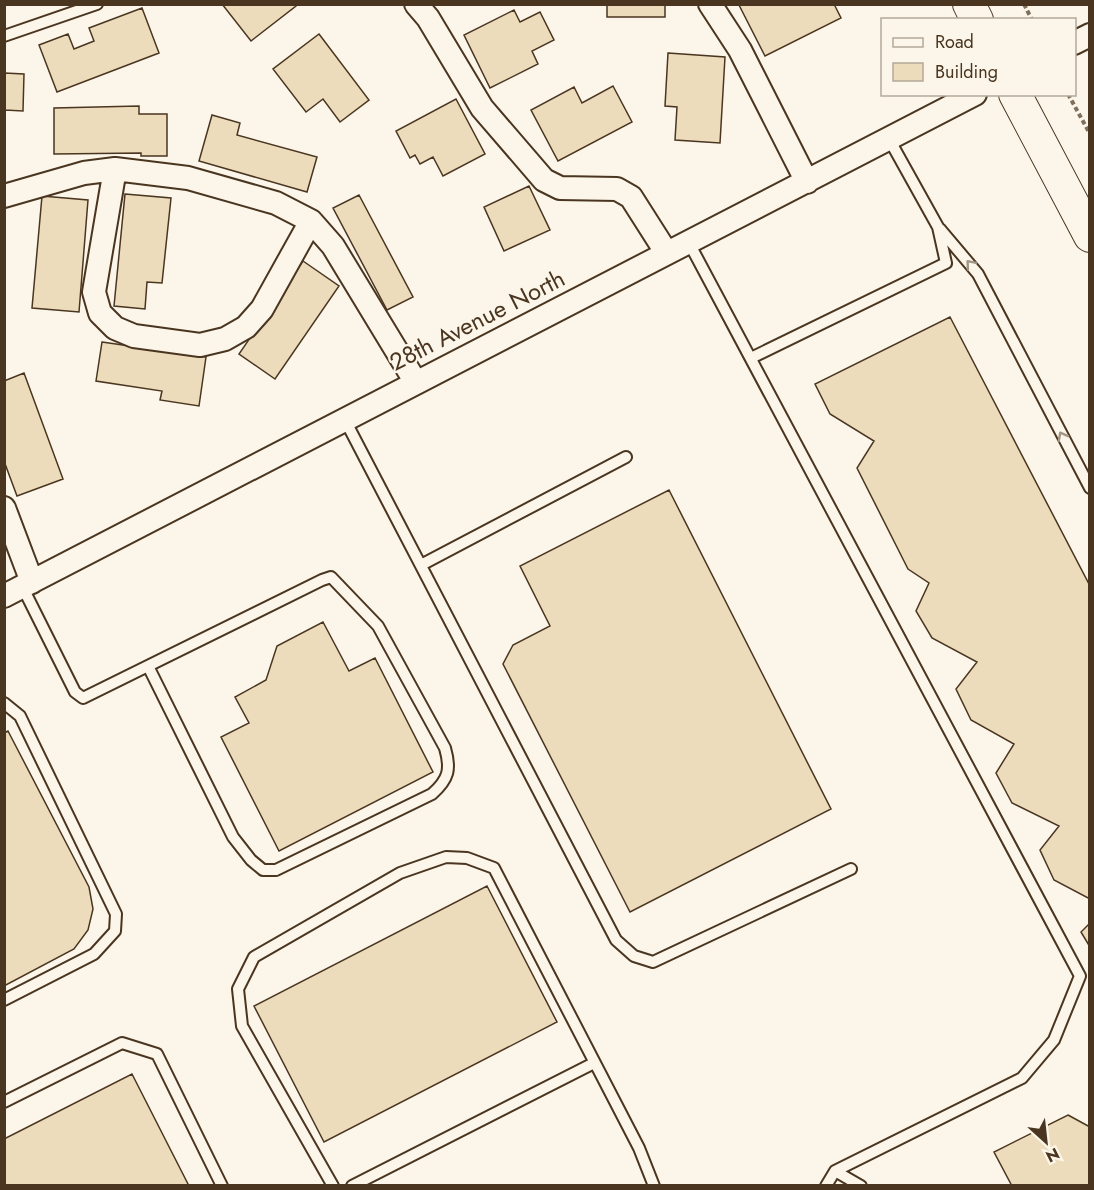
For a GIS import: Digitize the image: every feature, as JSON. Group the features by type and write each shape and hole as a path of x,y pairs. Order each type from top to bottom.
{"main road":[{"path":"969,4 976,18"},
{"path":"1016,96 1089,236"}],"street":[{"path":"416,4 428,18 482,108 544,180 560,188 617,189 632,197 666,252"},
{"path":"710,4 740,50 807,182"},
{"name":"28th Avenue North","path":"20,588 416,381 971,96"},
{"path":"4,196 84,173 115,170 188,178 276,203 311,221 333,246 416,381"},
{"path":"115,170 94,292 99,312 115,328 134,336 200,345 225,339 246,327 262,309 311,221"},
{"path":"4,508 20,588"}],"lane":[{"path":"4,36 96,4"},
{"path":"889,139 938,227 978,274 1089,488"},
{"path":"751,358 946,263 938,227"},
{"path":"688,241 1080,976 1054,1040 1022,1078 835,1171 826,1185"},
{"path":"345,420 616,940 634,956 653,962 851,869"},
{"path":"421,565 626,457"},
{"path":"20,588 75,692 83,698 148,666 331,577 370,617 384,636 445,748 449,764 447,781 422,799 276,870 263,870 251,860 233,837 148,666"},
{"path":"4,703 20,716 116,914 115,931 94,954 4,1000"},
{"path":"333,1185 242,1026 238,989 254,957 400,873 446,857 467,858 494,868 639,1148 654,1185"},
{"path":"4,1102 122,1042 157,1054 222,1185"},
{"path":"352,1185 594,1063"},
{"path":"835,1171 861,1185"}],"path":[{"path":"1024,4 1031,18"},
{"path":"1069,96 1089,134"}],"building":[{"path":"222,4 295,4 296,6 251,41"},
{"path":"607,4 665,4 665,17 607,17"},
{"path":"834,4 841,18 765,56 739,5"},
{"path":"142,8 159,53 57,92 39,45 68,34 74,49 94,41 89,28"},
{"path":"514,10 520,22 540,12 554,40 532,51 538,64 490,88 464,35"},
{"path":"319,34 369,100 340,122 323,99 306,112 273,69"},
{"path":"668,53 725,57 720,143 675,140 677,107 665,106"},
{"path":"4,73 24,74 23,111 5,110 4,115"},
{"path":"613,86 632,122 558,161 531,110 574,87 582,103"},
{"path":"456,99 485,154 443,176 433,157 420,164 415,155 410,158 396,131"},
{"path":"139,106 139,114 167,114 167,156 141,156 141,153 54,154 54,108"},
{"path":"212,115 240,123 237,135 317,157 307,192 199,161"},
{"path":"529,186 550,230 504,251 484,207"},
{"path":"125,194 171,198 162,283 147,282 145,309 114,306"},
{"path":"359,195 413,297 387,310 333,208"},
{"path":"42,196 88,200 79,312 32,308"},
{"path":"303,261 339,286 275,379 239,354"},
{"path":"950,317 1090,586 1090,899 1054,880 1040,850 1059,826 1012,803 996,773 1014,744 971,720 956,689 977,662 932,638 916,611 929,583 908,569 857,468 874,441 830,414 815,384"},
{"path":"102,342 206,357 199,406 160,400 162,391 96,381"},
{"path":"24,373 63,479 17,496 4,461 4,381"},
{"path":"669,490 831,809 630,912 503,664 513,645 550,626 520,566"},
{"path":"323,622 349,671 375,658 433,772 279,851 221,737 249,723 235,697 266,680 277,646"},
{"path":"8,731 89,887 93,909 88,930 74,949 4,986 4,733"},
{"path":"487,886 557,1022 324,1142 254,1006"},
{"path":"1090,923 1090,947 1081,932"},
{"path":"132,1074 189,1186 4,1186 4,1139"},
{"path":"1068,1115 1090,1127 1090,1186 1012,1186 994,1152"}]}
